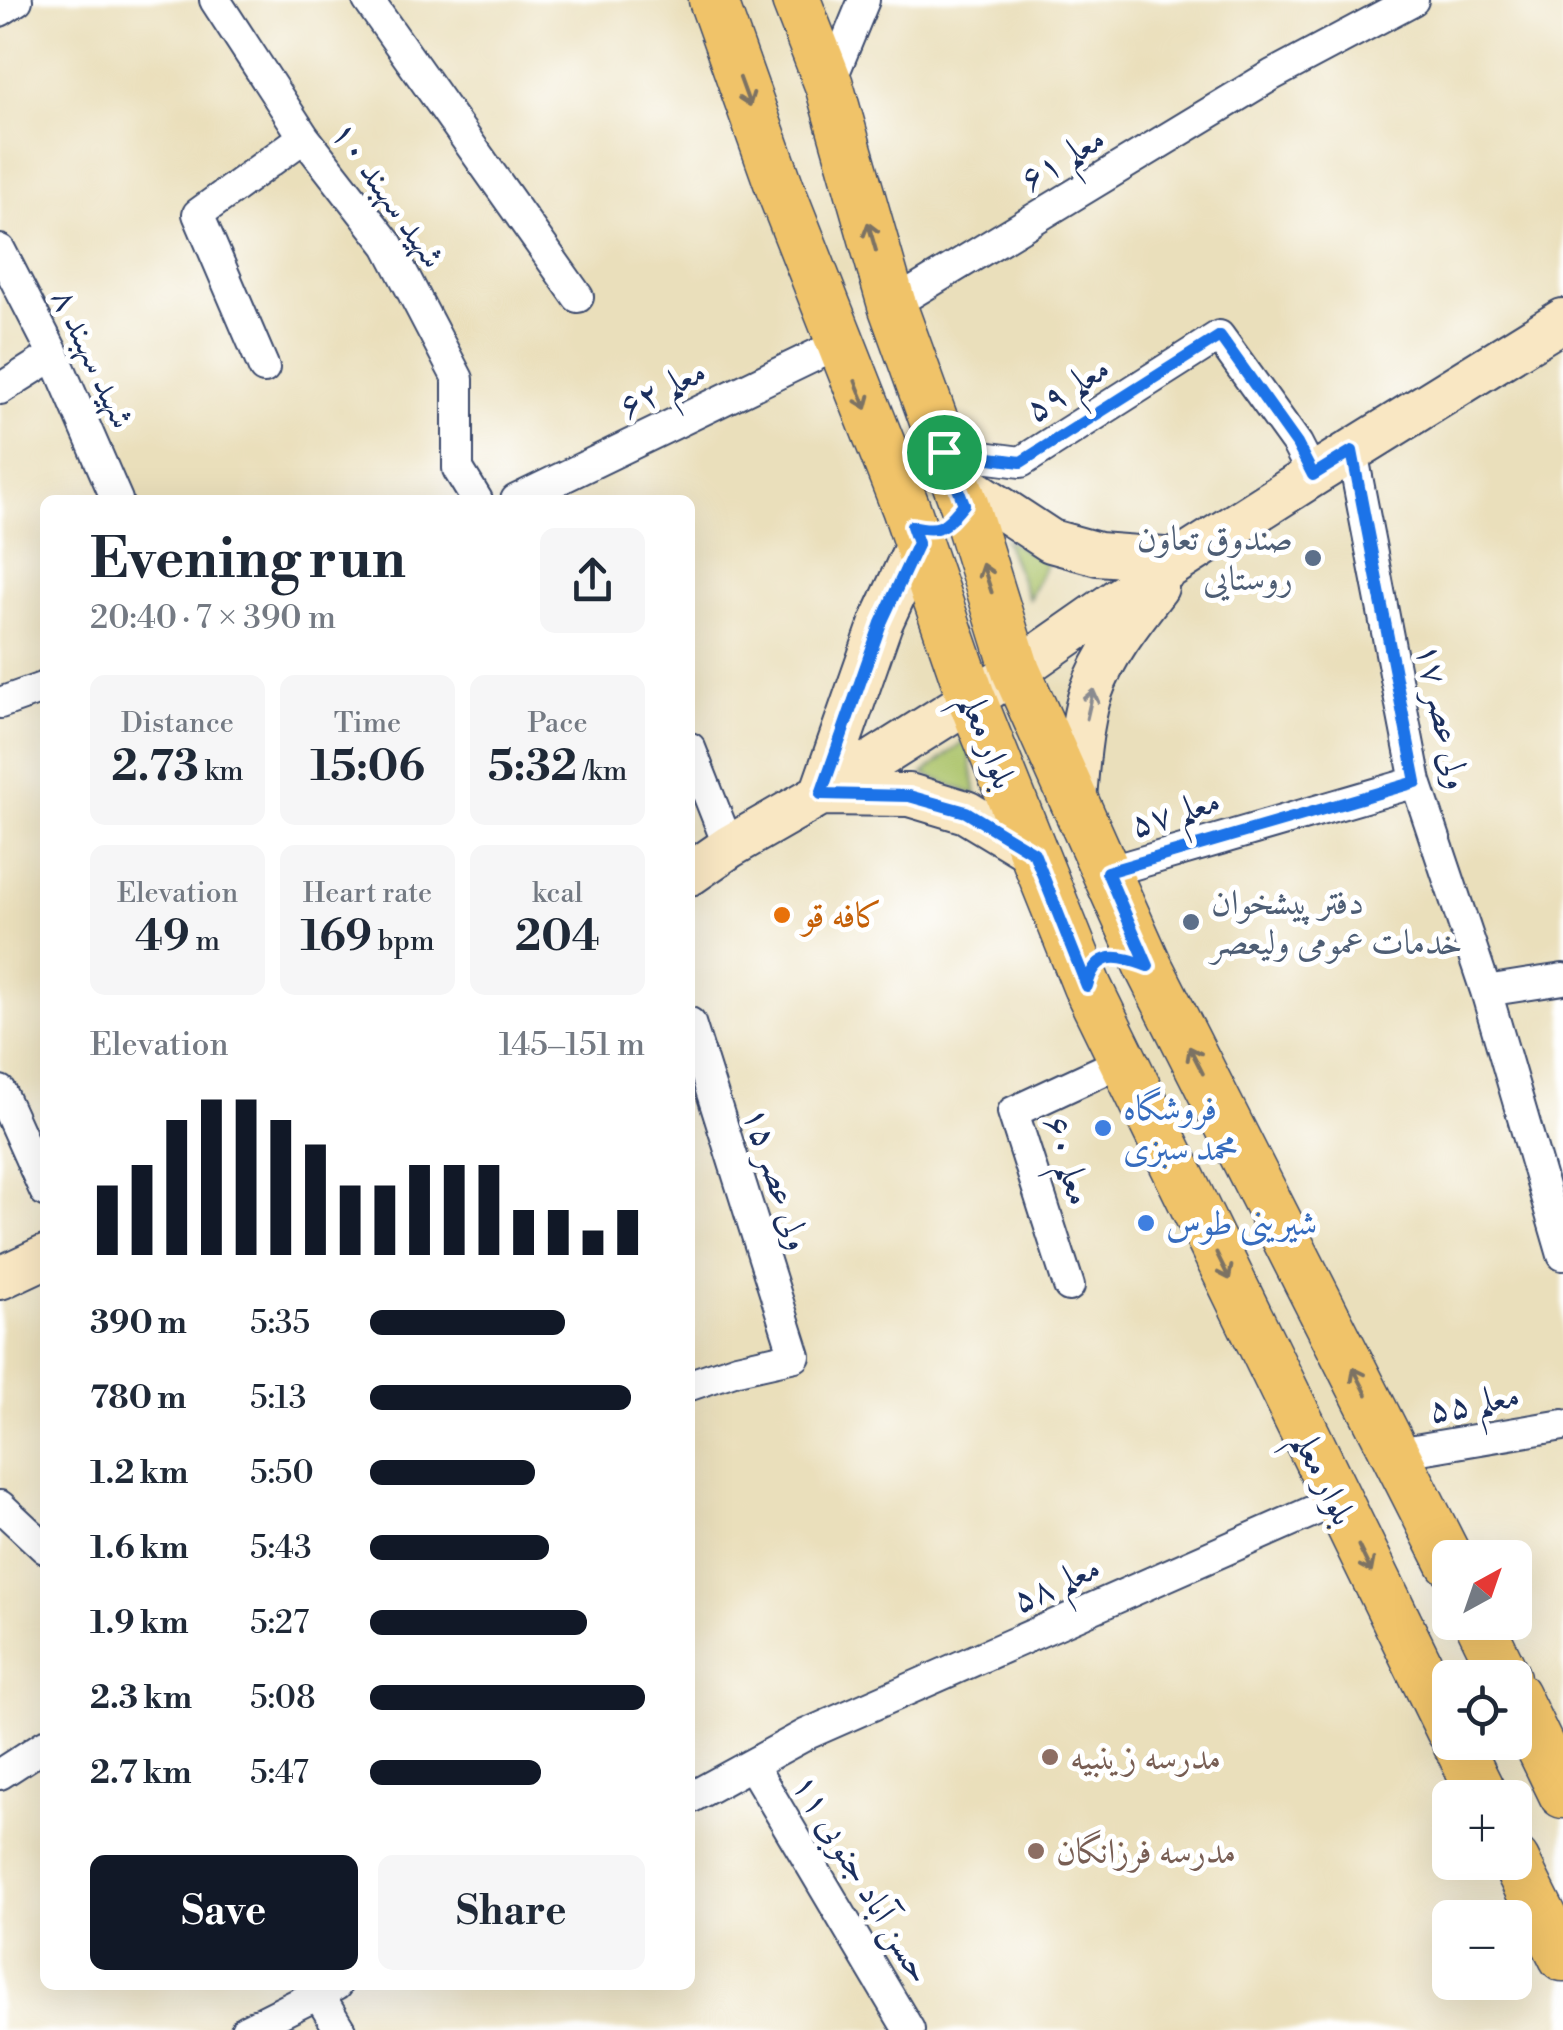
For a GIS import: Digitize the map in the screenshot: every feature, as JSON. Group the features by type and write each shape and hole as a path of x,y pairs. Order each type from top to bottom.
{"main road":[{"name":"بلوار معلم","path":"713,0 781,191 915,534 971,697 1087,986 1432,1694"},
{"name":"بلوار معلم","path":"796,0 830,85 892,305 954,478 1016,671 1148,966 1439,1540"},
{"path":"695,871 1016,671 1174,564 1563,320"},
{"path":"821,794 915,534 945,526 954,478 1051,541 1098,554 1177,560 1118,642 1091,692 1075,800"},
{"path":"821,794 909,796 928,801 966,812 1034,853"},
{"path":"1087,986 1090,973 1110,957 1148,966"},
{"path":"0,1278 40,1259"},
{"path":"1532,1730 1563,1794"},
{"path":"1525,1880 1563,1957"}],"street":[{"path":"0,11 17,0"},
{"name":"شهید سهبند ۱۰","path":"215,0 304,137 388,245 458,379 458,469 474,495"},
{"path":"368,0 578,297"},
{"path":"830,85 864,0"},
{"name":"معلم ۶۱","path":"892,305 1272,75 1413,0"},
{"path":"264,368 198,214 304,137"},
{"name":"شهید سهبند ۸","path":"0,250 54,355 115,495"},
{"name":"معلم ۵۹","path":"954,478 1021,462 1220,336 1297,444 1313,475"},
{"name":"معلم ۶۲","path":"526,495 841,344"},
{"path":"0,390 54,355"},
{"name":"ولی عصر ۱۷","path":"1352,451 1416,782 1486,991 1563,1255"},
{"path":"0,702 40,689"},
{"path":"695,761 729,847"},
{"name":"معلم ۵۷","path":"1107,872 1416,782"},
{"path":"1486,991 1563,979"},
{"name":"ولی عصر ۱۵","path":"695,1039 796,1356 695,1383"},
{"name":"معلم ۶۰","path":"1068,1286 1013,1112 1123,1061"},
{"path":"0,1090 40,1181"},
{"name":"معلم ۵۵","path":"1397,1454 1563,1424"},
{"name":"معلم ۵۸","path":"695,1795 807,1734 1336,1501"},
{"path":"0,1506 40,1543"},
{"path":"0,1774 40,1748"},
{"name":"حسن آباد جنوبی ۱۱","path":"752,1765 910,2030"},
{"path":"246,2030 327,1990 340,2030"}],"green space":[{"path":"1004,539 1047,562 1029,599"},
{"path":"967,739 976,795 923,774"}],"place":[{"name":"صندوق تعاون روستایی","path":"1313,558"},
{"name":"کافه قو","path":"782,915"},
{"name":"دفتر پیشخوان خدمات عمومی ولیعصر","path":"1191,922"},
{"name":"فروشگاه محمد سبزی","path":"1103,1128"},
{"name":"شیرینی طوس","path":"1146,1223"},
{"name":"مدرسه زینبیه","path":"1050,1757"},
{"name":"مدرسه فرزانگان","path":"1036,1851"}],"route":[{"path":"1220,336 1297,444 1313,475 1352,451 1416,782 1107,872 1148,966 1110,957 1090,973 1087,986 1034,853 966,812 909,796 821,794 881,623 918,543 912,526 931,530 945,526 964,504 944,452 1021,462 1220,336"}]}
